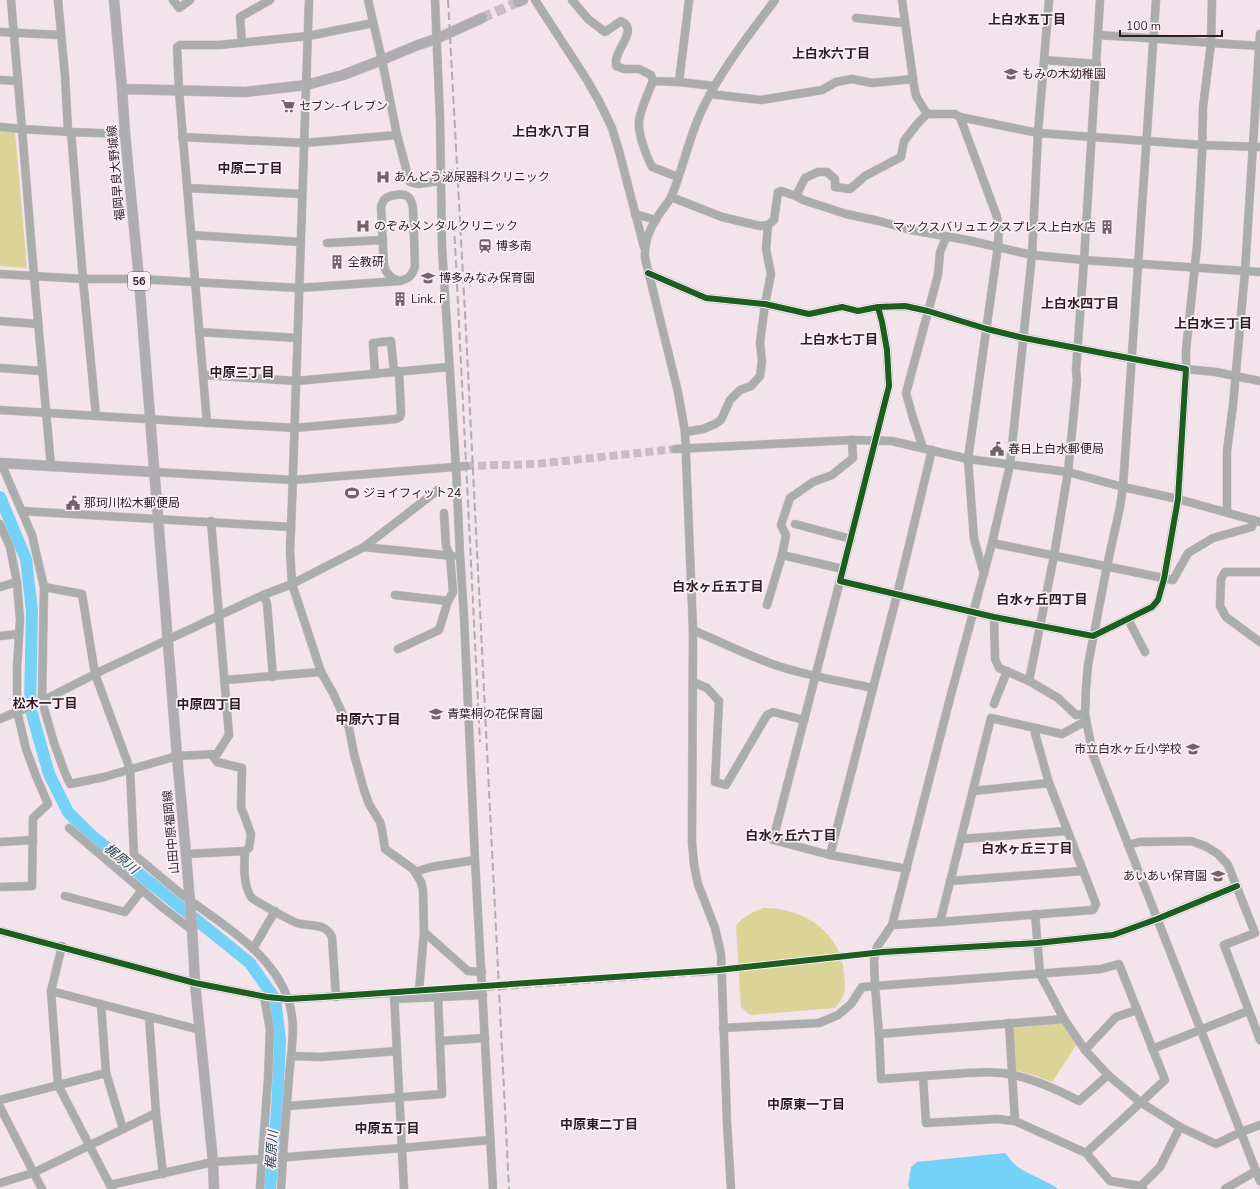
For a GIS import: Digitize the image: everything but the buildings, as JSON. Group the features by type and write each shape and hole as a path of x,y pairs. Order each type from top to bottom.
{"main road":[{"path":"114,0 122,89 245,92 306,85 343,75 436,39 482,18"},
{"name":"福岡早良大野城線","path":"122,89 124,134 139,280 154,472"},
{"path":"0,463 154,472"},
{"name":"山田中原福岡線","path":"154,472 192,928 195,983 213,1162 214,1189"}],"street":[{"path":"10,0 51,467"},
{"path":"58,0 96,416"},
{"path":"173,0 179,8 190,0"},
{"path":"242,43 240,17 270,0"},
{"path":"310,0 294,428 291,527 292,584 321,672 333,693 349,728 354,754 364,790 369,804 380,822 385,848 415,872 421,882 424,897 424,932 419,991"},
{"path":"368,0 397,135 410,182 418,184 440,181"},
{"path":"434,0 440,119 440,181 449,367 464,616 475,860 493,1189"},
{"path":"535,0 587,80 609,121 619,151 644,248 648,273 678,392 685,432 694,630 692,842 694,865 698,884 715,928 721,954 730,1189"},
{"path":"572,0 588,19 605,32 621,21 626,23 628,27 626,36 616,59 616,66 624,69 639,69 651,75 653,81 639,122 642,140 647,157 652,167 678,177"},
{"path":"678,82 689,0"},
{"path":"644,248 647,235 671,197 700,113 712,90 724,69 775,0"},
{"path":"902,0 916,96 927,114"},
{"path":"1049,0 1038,133 1032,255 1010,465 992,543 892,925 877,947 874,960 875,986 881,1079 993,1072 1013,1074 1048,1086 1080,1101 1108,1075"},
{"path":"1029,681 1054,556 1068,472 1077,380 1076,370 1100,0"},
{"path":"1156,0 1123,487 1093,636 1086,688 1085,718 1093,755 1260,1181"},
{"path":"840,581 994,617 1093,636 1152,607 1158,600 1164,579 1178,499 1186,350 1195,268 1203,107 1210,43 1212,0"},
{"path":"856,18 906,23"},
{"path":"207,423 182,137 177,47 180,45 220,45 308,36 373,23"},
{"path":"0,32 60,35"},
{"path":"1227,512 1228,451 1257,147 1260,34"},
{"path":"1098,35 1260,46"},
{"path":"1044,60 1097,64"},
{"path":"653,81 678,82 761,100 822,90 836,82 852,79 872,83 913,79"},
{"path":"0,80 18,81"},
{"path":"796,196 805,178 818,172 827,172 835,179 835,187 850,189 865,176 901,157 904,142 918,123 927,114 955,114 960,117 1038,133 1092,138 1257,147"},
{"path":"960,117 996,214 999,236 968,459 974,539 984,574"},
{"path":"0,127 124,134"},
{"path":"182,137 304,143 397,135"},
{"path":"187,188 302,194"},
{"path":"671,197 722,217 760,226 768,225 774,220 778,192 781,191 846,214 946,238 967,240 1032,255 1260,272"},
{"path":"0,274 299,288 369,284 399,281 408,279 413,274 415,266 413,208 412,201 407,196 389,196 384,200 381,206 384,266 382,273 377,279 369,284"},
{"path":"635,214 656,220"},
{"path":"685,432 703,429 721,420 730,400 740,390 751,386 760,376 762,361 760,343 765,304 771,274 766,250 768,225"},
{"path":"191,235 300,242"},
{"path":"923,448 906,393 938,275 940,252 946,238"},
{"path":"327,243 383,240"},
{"path":"384,266 387,274 391,278 399,281"},
{"path":"648,273 706,298 765,304 808,314 842,307 858,312 878,307 906,306 1024,338 1132,359 1216,372 1260,381"},
{"path":"878,307 887,350 889,386 874,440 851,539 774,840 830,855 907,869"},
{"path":"0,321 38,324"},
{"path":"199,332 298,338"},
{"path":"0,410 294,428 396,419 400,417 401,413 397,371 392,341 373,343 375,374"},
{"path":"203,375 296,381 449,367"},
{"path":"0,368 42,371"},
{"path":"767,605 782,554 786,535 782,525 790,498 812,482 832,475 853,458 852,440"},
{"path":"675,449 852,440 892,441 968,459 1068,472 1123,487 1178,499 1257,521 1252,527 1213,538 1188,553 1173,580 992,543"},
{"path":"830,855 897,595 932,450"},
{"path":"0,463 32,535 44,588 42,700 54,743 70,784 85,782 177,756 217,754 229,735 212,521"},
{"path":"154,472 293,480 466,466"},
{"path":"0,719 263,595 292,584 364,547 438,490"},
{"path":"22,511 212,521 291,527"},
{"path":"398,649 440,630 448,601 453,592 450,556 446,546 444,513"},
{"path":"795,524 851,539"},
{"path":"0,525 10,547 17,582 20,620 18,634 16,691 17,711 26,749 48,804 33,818 32,886 0,887"},
{"path":"364,547 450,556 460,555"},
{"path":"782,554 843,569"},
{"path":"1259,640 1226,617 1220,606 1221,579 1225,572 1260,572"},
{"path":"0,587 17,582"},
{"path":"44,588 82,594 95,674 130,769 134,855 190,904 238,935 253,949 277,977 286,998 293,1032 281,1189"},
{"path":"263,595 267,602 273,677"},
{"path":"396,595 448,601"},
{"path":"994,617 995,659 999,668 1029,681 1058,698 1076,715 1085,718"},
{"path":"1128,619 1145,652"},
{"path":"694,630 776,665 816,676 873,688"},
{"path":"0,636 18,634"},
{"path":"994,704 1008,671"},
{"path":"225,680 321,672"},
{"path":"693,682 707,688 719,701 715,782 726,785 767,715 773,712 804,720"},
{"path":"940,922 991,718 1062,734 1085,718"},
{"path":"892,925 1093,910 1096,904 1049,783 1035,733 1038,729"},
{"path":"186,854 245,851 249,848 251,834 241,807 242,768 217,762 212,755"},
{"path":"973,791 1049,783"},
{"path":"69,828 142,890 192,928"},
{"path":"961,839 1068,831"},
{"path":"0,842 33,840"},
{"path":"1128,845 1140,842 1191,841 1205,846 1218,854 1228,865 1256,933 1224,945 1260,1040"},
{"path":"245,851 245,876 247,888 251,898 296,922 323,927 329,931 332,937 336,997"},
{"path":"415,872 431,866 475,860"},
{"path":"950,881 1083,871"},
{"path":"883,952 1037,943 1113,935 1157,919 1237,886"},
{"path":"65,896 125,912 142,890"},
{"path":"253,949 275,911"},
{"path":"1035,914 1040,974 1064,1019 1085,1050 1108,1075 1140,1102 1180,1127 1216,1144 1260,1125"},
{"path":"0,931 62,946 195,983 265,996 286,998 394,996 438,997 483,995"},
{"path":"424,932 468,971 482,972"},
{"path":"62,946 52,991 58,1085 111,1187 213,1162 490,1140"},
{"path":"723,1028 820,1023 838,1016 851,1004 862,987 1101,969 1119,964 1165,1080 1086,1153"},
{"path":"701,972 718,970"},
{"path":"394,996 419,991 474,988"},
{"path":"52,991 200,1030"},
{"path":"260,1189 270,1030 265,996"},
{"path":"394,996 404,1189"},
{"path":"288,1106 442,1094 438,997"},
{"path":"101,1004 106,1073 123,1129"},
{"path":"1085,1050 1116,1017 1137,1010"},
{"path":"1152,1049 1248,1010"},
{"path":"149,1017 156,1113 163,1174"},
{"path":"879,1034 1064,1019"},
{"path":"1009,1023 1015,1121"},
{"path":"440,1041 485,1038"},
{"path":"291,1056 320,1057 397,1051"},
{"path":"0,1100 106,1073"},
{"path":"923,1076 926,1123 997,1119 1015,1121 1086,1153 1110,1181 1142,1187 1160,1167 1180,1127"},
{"path":"0,1107 42,1189"},
{"path":"0,1183 33,1173 156,1113"},
{"path":"1225,1189 1256,1171"}],"shaded area":[{"path":"0,131 15,132 27,268 0,266"},
{"path":"764,908 793,912 806,918 818,925 836,946 841,959 845,989 841,1000 835,1008 750,1015 741,1007 736,926 745,917"},
{"path":"1063,1023 1077,1044 1052,1082 1015,1070 1013,1026"}],"water":[{"path":"1005,1153 1018,1167 1058,1189 910,1189 908,1186 911,1167 917,1162"}],"waterway":[{"name":"梶原川","path":"0,497 26,559 32,611 30,707 49,774 68,812 91,835 250,963 275,999 280,1040 277,1110 270,1189"}],"tunnel":[{"path":"482,18 518,2"},
{"path":"466,466 537,464 675,449"},
{"path":"718,970 882,952"},
{"path":"475,988 701,972"}],"railway":[{"path":"448,0 509,1189"},
{"path":"454,224 480,742"}],"cycle path":[{"path":"648,273 706,298 765,304 809,314 842,307 858,311 878,307 905,306 1024,338 1186,369 1178,499 1164,579 1158,600 1152,607 1093,636 994,617 840,581 889,386 887,350 878,307"},
{"path":"0,931 195,983 267,997 288,999 718,970 883,952 1037,943 1113,935 1157,919 1237,886"}],"place":[{"name":"もみの木幼稚園","path":"1011,74"},
{"name":"セブン-イレブン","path":"288,106"},
{"name":"あんどう泌尿器科クリニック","path":"383,177"},
{"name":"のぞみメンタルクリニック","path":"363,226"},
{"name":"マックスバリュエクスプレス上白水店","path":"1107,227"},
{"name":"博多南","path":"485,246"},
{"name":"全教研","path":"337,262"},
{"name":"博多みなみ保育園","path":"428,278"},
{"name":"Link. F","path":"400,299"},
{"name":"春日上白水郵便局","path":"997,449"},
{"name":"ジョイフィット24","path":"352,493"},
{"name":"那珂川松木郵便局","path":"73,503"},
{"name":"青葉桐の花保育園","path":"436,714"},
{"name":"市立白水ヶ丘小学校","path":"1193,749"},
{"name":"あいあい保育園","path":"1218,876"}],"district":[{"name":"上白水五丁目","path":"1027,20"},
{"name":"上白水六丁目","path":"831,54"},
{"name":"上白水八丁目","path":"551,132"},
{"name":"中原二丁目","path":"250,169"},
{"name":"上白水四丁目","path":"1080,304"},
{"name":"上白水三丁目","path":"1213,324"},
{"name":"上白水七丁目","path":"839,340"},
{"name":"中原三丁目","path":"242,373"},
{"name":"白水ヶ丘五丁目","path":"718,587"},
{"name":"白水ヶ丘四丁目","path":"1042,600"},
{"name":"松木一丁目","path":"45,704"},
{"name":"中原四丁目","path":"209,705"},
{"name":"中原六丁目","path":"368,720"},
{"name":"白水ヶ丘六丁目","path":"791,836"},
{"name":"白水ヶ丘三丁目","path":"1027,849"},
{"name":"中原東一丁目","path":"806,1105"},
{"name":"中原東二丁目","path":"599,1125"},
{"name":"中原五丁目","path":"387,1129"}]}
